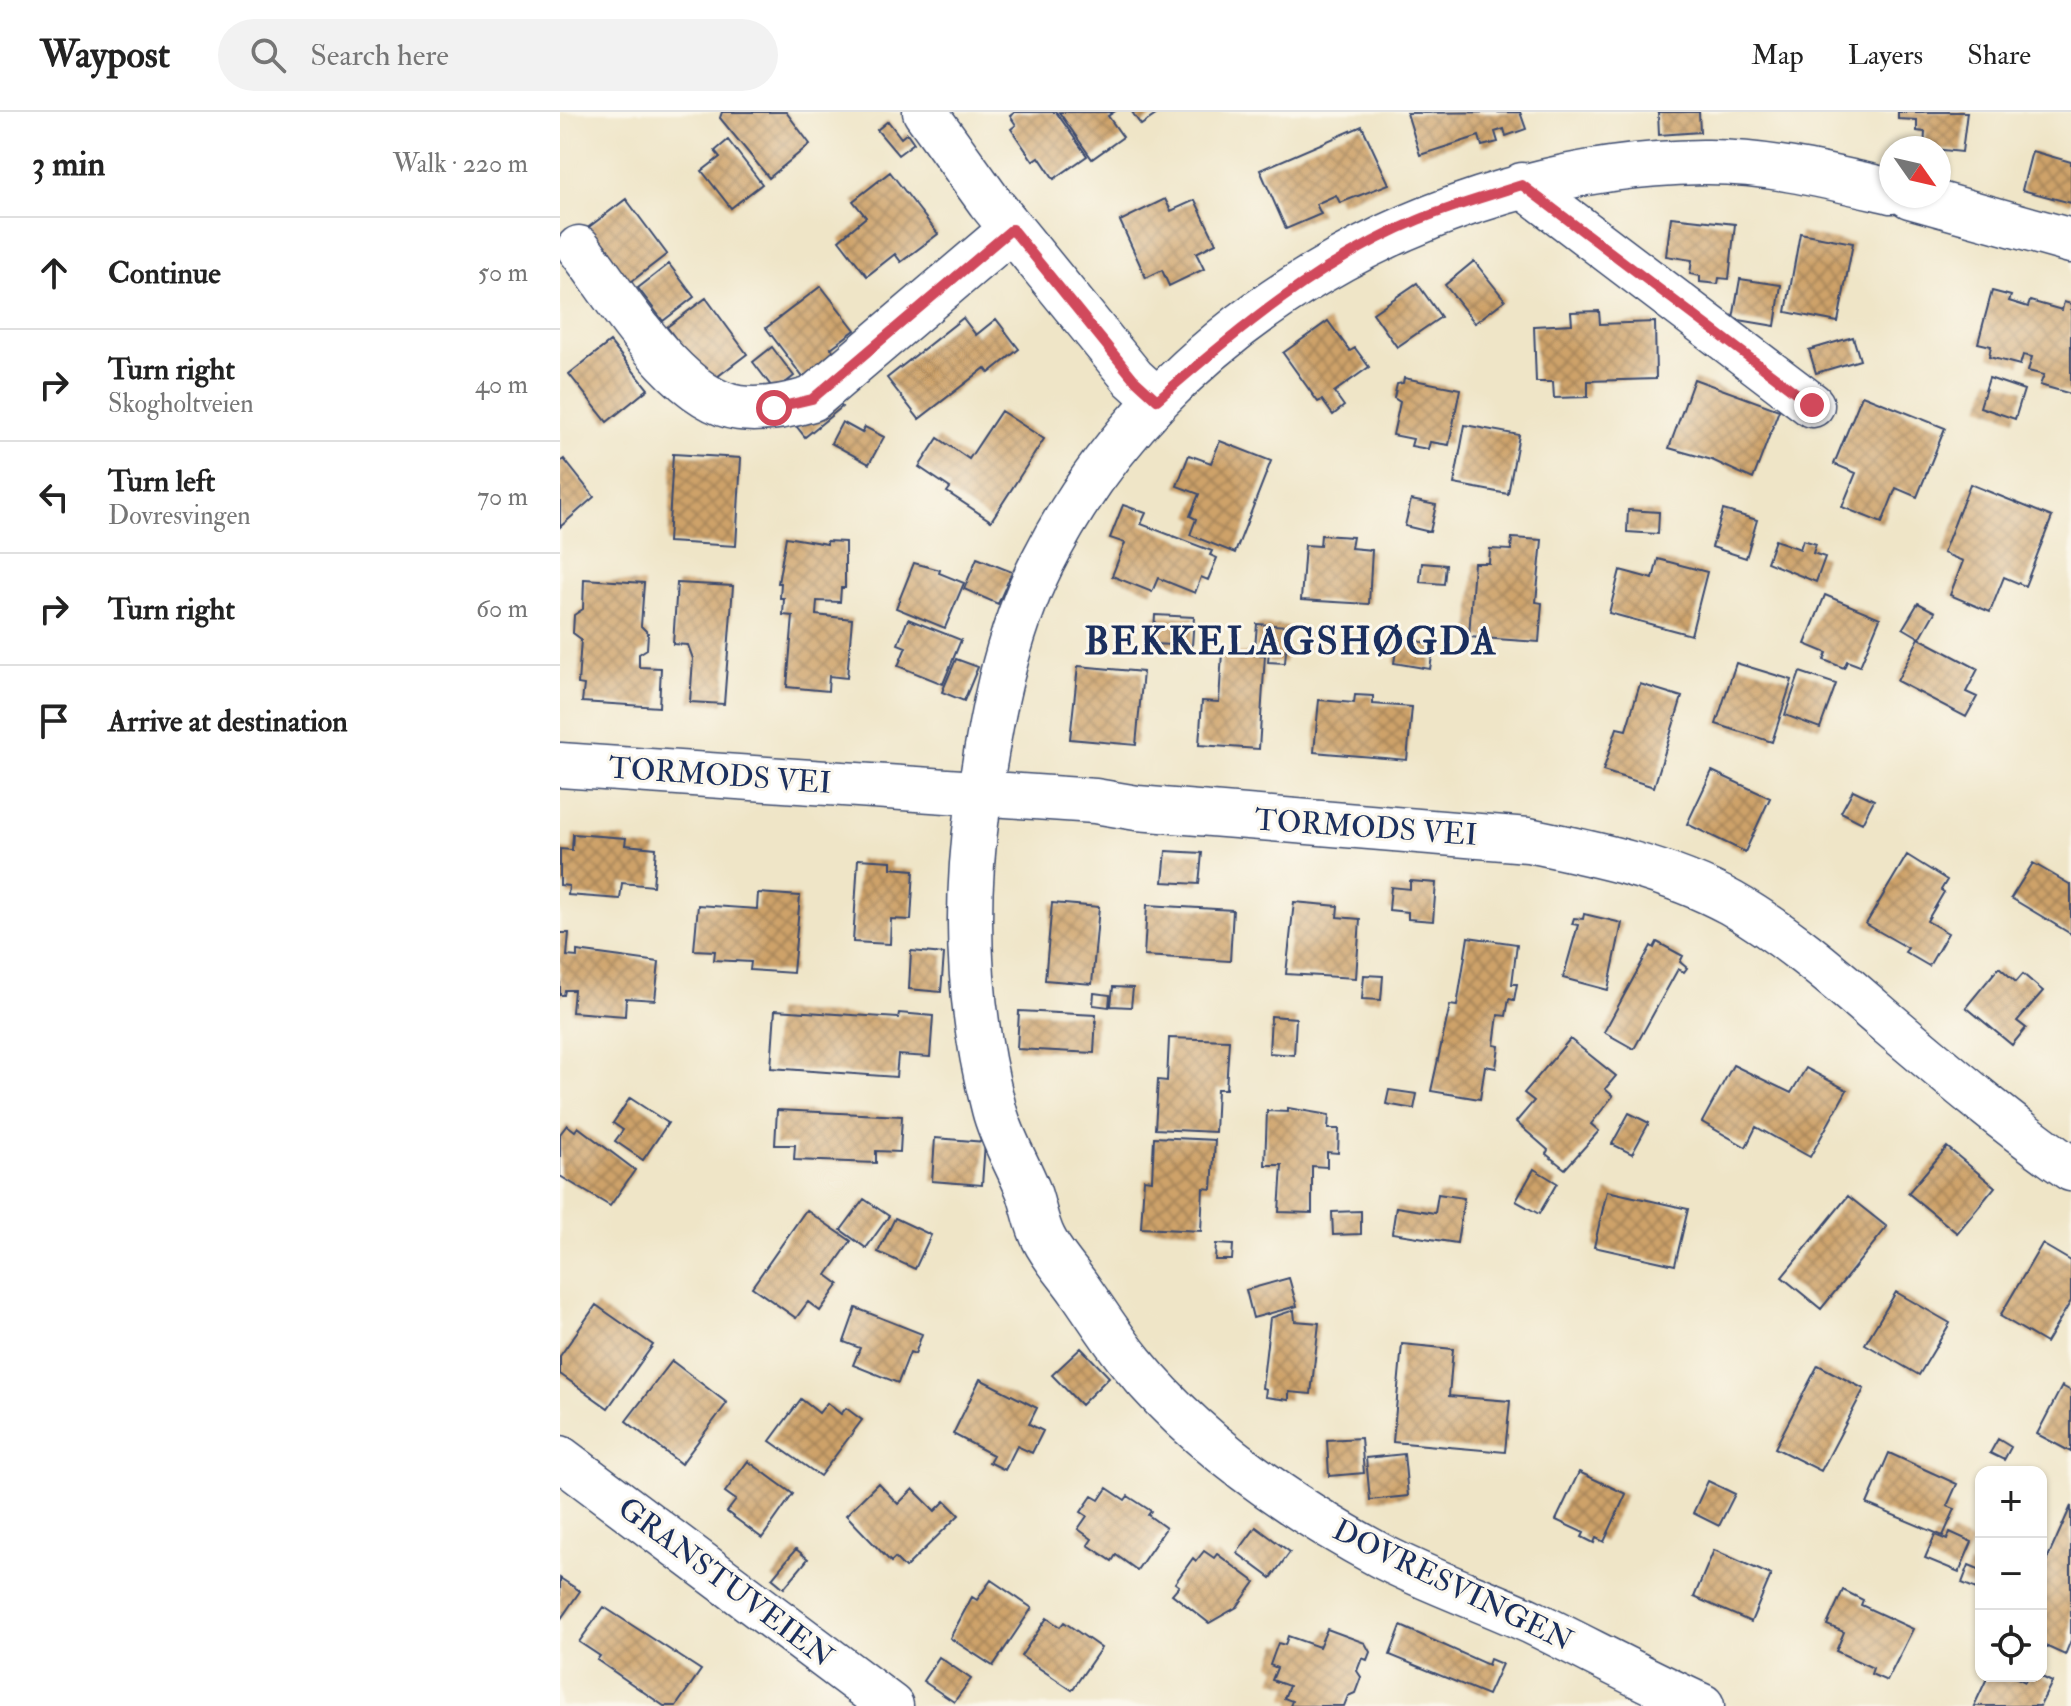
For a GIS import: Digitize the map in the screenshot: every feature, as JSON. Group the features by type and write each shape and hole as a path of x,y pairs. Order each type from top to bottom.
{"street":[{"path":"925,112 1012,229 1133,378 1157,400"},
{"name":"DOVRESVINGEN","path":"1702,1706 1530,1622 1383,1557 1244,1468 1165,1398 1132,1362 1044,1239 995,1114 976,1022 970,963 973,841 995,704 1025,605 1043,562 1125,437 1157,400 1254,318 1364,246 1418,220 1522,185 1620,166 1702,162 1811,173 1879,188"},
{"path":"1522,185 1812,405"},
{"path":"1951,207 2071,241"},
{"path":"579,248 686,382 718,402 738,408 774,408 812,399 1012,229"},
{"name":"TORMODS VEI","path":"560,765 980,793 1528,840 1658,872 1729,902 1795,945 1949,1075 2071,1169"},
{"name":"GRANSTUVEIEN","path":"560,1458 891,1706"}],"building":[{"path":"722,112 786,112 810,144 769,178 720,118"},
{"path":"1015,112 1056,112 1087,156 1054,179 1039,157 1033,161 1011,129 1016,125 1010,116"},
{"path":"1059,112 1114,112 1108,116 1123,137 1092,159"},
{"path":"1132,112 1160,112 1141,125"},
{"path":"1520,112 1526,129 1506,136 1504,129 1495,132 1498,142 1482,146 1479,136 1420,155 1407,113"},
{"path":"1658,112 1699,112 1700,132 1659,135"},
{"path":"1898,112 1967,112 1962,152 1951,151 1951,136 1925,136 1925,132 1917,131 1917,120 1898,119"},
{"path":"888,121 901,138 907,133 914,143 898,155 877,130"},
{"path":"1362,126 1389,184 1340,203 1336,195 1316,204 1321,214 1286,229 1260,170"},
{"path":"728,140 762,184 731,208 702,171 720,157 715,151"},
{"path":"2032,151 2071,162 2071,203 2022,190"},
{"path":"890,172 938,234 901,262 895,254 867,276 839,240 866,217 853,201"},
{"path":"626,199 667,254 623,288 581,233"},
{"path":"1165,199 1171,211 1195,200 1216,243 1196,253 1204,269 1169,286 1162,270 1146,278 1120,221"},
{"path":"1671,217 1735,224 1729,279 1719,278 1718,284 1700,282 1700,276 1690,274 1692,260 1666,256"},
{"path":"1800,233 1853,243 1838,322 1786,312"},
{"path":"1474,261 1505,300 1475,323 1445,285"},
{"path":"669,264 694,297 663,321 638,288"},
{"path":"1740,279 1781,285 1775,326 1733,319"},
{"path":"1417,283 1441,317 1397,347 1373,313"},
{"path":"821,286 855,330 831,348 840,360 808,384 766,328"},
{"path":"1992,291 2011,296 2009,301 2028,307 2030,301 2062,310 2064,302 2071,304 2071,394 2040,385 2044,375 2028,371 2032,357 2023,355 2020,365 1989,357 1991,346 1978,343"},
{"path":"706,298 747,354 709,383 667,327"},
{"path":"1599,311 1600,324 1655,322 1656,379 1588,381 1588,397 1554,398 1553,382 1536,382 1534,326 1572,324 1571,312"},
{"path":"963,318 976,335 996,319 1019,349 989,373 985,368 919,419 887,378"},
{"path":"1328,321 1350,351 1355,348 1369,367 1334,392 1344,406 1333,415 1322,400 1318,402 1283,353"},
{"path":"1853,337 1860,360 1816,373 1809,350"},
{"path":"610,342 648,389 607,422 569,374"},
{"path":"772,347 794,376 775,391 753,362"},
{"path":"1404,378 1460,389 1449,445 1430,442 1428,449 1411,446 1413,439 1393,435 1400,402 1394,398 1397,384 1403,383"},
{"path":"1989,378 2024,390 2015,419 1980,407"},
{"path":"1694,379 1779,410 1753,479 1712,460 1669,448"},
{"path":"1862,395 1945,428 1917,497 1896,488 1882,523 1842,507 1856,473 1834,464"},
{"path":"834,398 842,407 805,437 797,427"},
{"path":"1001,411 1044,439 991,521 947,492 950,488 919,467 938,438 969,459"},
{"path":"842,422 862,433 865,427 884,437 869,464 831,443"},
{"path":"1465,425 1519,435 1508,494 1454,484"},
{"path":"1220,441 1271,461 1235,553 1190,535 1196,519 1190,516 1199,494 1177,486 1189,455 1211,463"},
{"path":"673,454 741,458 736,546 668,542"},
{"path":"564,459 594,497 560,527 560,462"},
{"path":"1970,484 2052,517 2025,586 2004,577 1990,612 1950,595 1963,561 1943,553"},
{"path":"1411,500 1436,505 1430,532 1405,526"},
{"path":"1123,505 1146,513 1141,524 1212,551 1210,555 1217,558 1208,580 1201,577 1195,593 1158,578 1152,592 1112,576 1125,543 1110,538"},
{"path":"1628,510 1659,512 1658,534 1627,532"},
{"path":"1723,510 1757,520 1746,558 1712,547"},
{"path":"1321,535 1353,537 1351,548 1372,550 1369,604 1301,600 1305,545 1320,546"},
{"path":"786,537 827,544 827,541 845,542 845,588 841,588 840,602 817,601 816,615 852,619 847,678 829,676 828,691 787,687 793,616 783,615 784,598 780,598 781,583 778,583"},
{"path":"1512,538 1542,540 1536,602 1542,603 1539,642 1469,637 1474,563 1489,563 1490,549 1511,550"},
{"path":"1775,540 1800,549 1803,540 1816,544 1813,553 1825,557 1816,582 1767,562"},
{"path":"977,558 1012,572 998,604 964,589"},
{"path":"1658,559 1707,572 1691,635 1609,613 1620,570 1653,579"},
{"path":"914,563 940,570 939,573 964,583 945,628 896,608"},
{"path":"1422,563 1446,565 1444,584 1420,582"},
{"path":"584,579 644,583 641,626 648,633 647,649 639,654 639,667 661,668 659,707 582,702 584,685 578,684 581,639 573,633 574,615 583,609"},
{"path":"677,583 733,586 724,704 690,702 693,659 688,645 673,644"},
{"path":"1825,595 1880,618 1860,666 1847,661 1844,668 1824,660 1827,653 1805,644"},
{"path":"1918,603 1935,612 1920,638 1903,628"},
{"path":"1155,615 1194,617 1192,646 1153,644"},
{"path":"908,619 961,640 943,684 898,666 906,647 898,644"},
{"path":"1257,624 1288,626 1285,663 1268,662 1269,649 1255,648"},
{"path":"1398,638 1434,644 1430,669 1394,663"},
{"path":"1919,638 1978,669 1966,692 1977,697 1966,717 1897,681"},
{"path":"1222,652 1265,655 1259,749 1199,745 1202,701 1219,702"},
{"path":"956,659 978,667 964,701 942,692"},
{"path":"1736,663 1792,680 1772,742 1716,724"},
{"path":"1078,666 1143,672 1136,745 1070,739"},
{"path":"1800,672 1836,684 1820,728 1785,715"},
{"path":"1640,684 1682,697 1654,787 1603,771 1617,728 1626,730"},
{"path":"1355,695 1373,696 1373,704 1412,707 1407,760 1314,752 1319,700 1354,703"},
{"path":"1712,771 1770,798 1745,852 1687,824"},
{"path":"1853,790 1874,800 1862,823 1841,812"},
{"path":"573,834 626,838 625,845 656,848 653,886 622,883 620,899 568,895 569,886 560,885 560,849 572,850"},
{"path":"1166,851 1202,853 1199,884 1163,882"},
{"path":"1907,855 1947,880 1941,890 1944,892 1927,921 1948,933 1929,966 1905,952 1908,948 1866,924"},
{"path":"858,859 891,861 891,868 914,870 911,920 891,919 890,944 853,942"},
{"path":"2033,863 2071,885 2071,934 2011,898"},
{"path":"1410,881 1436,883 1433,921 1408,919 1408,912 1389,910 1391,887 1410,889"},
{"path":"758,893 800,896 793,973 750,970 751,962 714,960 715,951 694,950 698,905 757,909"},
{"path":"1294,902 1338,906 1337,917 1360,919 1356,978 1286,974"},
{"path":"1052,903 1099,907 1092,984 1045,980"},
{"path":"1147,905 1233,910 1230,961 1144,956"},
{"path":"1584,914 1622,923 1608,990 1563,978 1578,925 1572,924 1574,918 1583,919"},
{"path":"560,933 569,933 567,956 577,957 577,951 659,962 655,1000 626,998 625,1016 572,1012 574,990 565,990 564,995 560,995"},
{"path":"1468,937 1517,944 1512,984 1517,984 1514,1000 1509,999 1506,1016 1498,1015 1494,1045 1499,1046 1496,1068 1485,1066 1480,1099 1431,1091 1450,1005 1457,1006"},
{"path":"1657,942 1683,956 1680,962 1687,968 1684,972 1678,969 1634,1049 1604,1032 1651,946 1654,948"},
{"path":"911,951 944,954 941,992 909,989"},
{"path":"1999,967 2016,982 2023,974 2043,991 2017,1021 2026,1028 2012,1045 1966,1007"},
{"path":"1364,975 1383,976 1381,1000 1362,999"},
{"path":"1113,987 1133,988 1131,1007 1111,1006"},
{"path":"1094,993 1110,995 1109,1007 1093,1005"},
{"path":"775,1010 898,1018 899,1013 933,1016 930,1057 898,1055 896,1077 771,1068"},
{"path":"1019,1011 1096,1015 1094,1053 1017,1049"},
{"path":"1271,1016 1296,1018 1294,1055 1269,1053"},
{"path":"1169,1038 1229,1040 1226,1089 1217,1089 1215,1132 1155,1129 1158,1080 1167,1081"},
{"path":"1570,1039 1616,1076 1605,1089 1613,1096 1591,1124 1599,1131 1565,1169 1516,1122 1534,1101 1524,1093"},
{"path":"1733,1065 1791,1093 1806,1068 1847,1090 1810,1157 1756,1127 1746,1147 1702,1122"},
{"path":"1389,1090 1417,1094 1414,1109 1386,1104"},
{"path":"630,1098 668,1123 643,1160 615,1141 623,1130 613,1123"},
{"path":"1288,1108 1329,1115 1328,1129 1339,1129 1338,1153 1327,1152 1327,1167 1312,1166 1312,1213 1279,1212 1282,1165 1265,1165 1267,1111 1288,1112"},
{"path":"777,1110 902,1116 900,1152 876,1151 876,1163 794,1160 795,1145 775,1145"},
{"path":"1629,1113 1649,1123 1632,1154 1612,1144"},
{"path":"567,1125 575,1131 578,1127 635,1170 610,1206 560,1176 560,1134"},
{"path":"1154,1137 1215,1140 1212,1189 1203,1188 1201,1231 1141,1228 1144,1179 1152,1180"},
{"path":"935,1138 985,1142 982,1185 932,1181"},
{"path":"1947,1147 1995,1187 1957,1233 1908,1193"},
{"path":"1534,1169 1557,1183 1539,1214 1516,1201"},
{"path":"1607,1191 1688,1209 1675,1265 1594,1247"},
{"path":"1438,1194 1464,1198 1457,1243 1392,1233 1396,1207 1435,1213"},
{"path":"1848,1196 1887,1227 1821,1309 1782,1277"},
{"path":"864,1199 889,1216 866,1248 841,1230"},
{"path":"806,1210 851,1241 827,1275 839,1284 820,1311 808,1302 796,1318 752,1287"},
{"path":"1361,1211 1361,1234 1333,1235 1332,1212"},
{"path":"895,1218 931,1235 915,1269 878,1252"},
{"path":"1216,1244 1233,1245 1232,1260 1215,1260"},
{"path":"2042,1244 2071,1261 2071,1301 2046,1343 2000,1316"},
{"path":"1289,1278 1297,1306 1253,1318 1246,1290"},
{"path":"1896,1292 1950,1323 1919,1375 1865,1344"},
{"path":"596,1305 653,1345 608,1408 560,1374 560,1356"},
{"path":"856,1308 922,1334 915,1354 910,1352 898,1383 853,1365 860,1348 844,1342"},
{"path":"1294,1310 1295,1321 1319,1323 1311,1394 1289,1392 1289,1400 1265,1397 1266,1389 1262,1388 1270,1318"},
{"path":"1402,1344 1453,1349 1449,1396 1510,1401 1505,1452 1393,1442"},
{"path":"1081,1348 1109,1377 1081,1405 1052,1375"},
{"path":"672,1361 727,1403 681,1464 626,1421"},
{"path":"1818,1365 1864,1389 1821,1471 1775,1448"},
{"path":"980,1379 1037,1408 1029,1424 1043,1431 1032,1453 1017,1446 1005,1470 989,1462 993,1455 953,1434"},
{"path":"2062,1386 2071,1391 2071,1452 2037,1434"},
{"path":"801,1399 819,1413 827,1403 841,1414 846,1408 862,1420 820,1476 770,1441"},
{"path":"1361,1438 1364,1473 1329,1476 1327,1440"},
{"path":"1998,1439 2011,1447 2004,1460 1990,1453"},
{"path":"1889,1453 1957,1484 1947,1506 1955,1509 1943,1536 1867,1504"},
{"path":"1404,1454 1408,1496 1370,1500 1366,1458"},
{"path":"748,1461 793,1494 762,1538 727,1512 736,1500 725,1492"},
{"path":"1579,1472 1626,1494 1604,1542 1596,1538 1594,1543 1582,1537 1584,1533 1556,1520"},
{"path":"1708,1481 1735,1494 1719,1526 1693,1513"},
{"path":"878,1483 898,1504 913,1489 935,1511 945,1501 959,1515 905,1568 895,1558 891,1562 846,1515"},
{"path":"1107,1488 1125,1500 1128,1496 1151,1511 1148,1515 1166,1528 1137,1570 1116,1555 1112,1561 1088,1545 1092,1539 1078,1529 1087,1516 1081,1512 1092,1496 1099,1500"},
{"path":"2071,1506 2071,1640 2065,1655 2047,1647 2047,1560"},
{"path":"1256,1527 1290,1552 1271,1578 1237,1553"},
{"path":"1950,1532 1972,1542 1959,1572 1925,1558 1935,1535 1947,1540"},
{"path":"796,1549 808,1559 784,1588 772,1578"},
{"path":"1714,1550 1771,1575 1751,1622 1694,1597"},
{"path":"1204,1551 1214,1558 1217,1554 1255,1582 1237,1607 1209,1623 1172,1594 1179,1586 1175,1583 1193,1558 1196,1561"},
{"path":"1969,1565 1975,1568 1975,1588 1962,1583"},
{"path":"560,1578 580,1591 560,1620"},
{"path":"991,1580 1032,1608 993,1666 950,1638 972,1597 977,1600"},
{"path":"1843,1590 1863,1600 1861,1605 1913,1629 1887,1681 1871,1674 1873,1668 1836,1651 1844,1632 1827,1625"},
{"path":"604,1607 701,1670 676,1706 664,1706 597,1660 600,1656 579,1642"},
{"path":"1047,1618 1060,1627 1064,1622 1101,1648 1072,1690 1021,1656"},
{"path":"1401,1626 1488,1665 1490,1659 1502,1664 1488,1695 1390,1655"},
{"path":"1327,1629 1365,1643 1370,1652 1367,1660 1362,1658 1357,1671 1361,1677 1355,1693 1348,1696 1344,1706 1290,1706 1292,1701 1284,1698 1289,1686 1272,1680 1277,1668 1270,1665 1278,1643 1285,1645 1288,1636 1319,1647"},
{"path":"939,1657 971,1679 954,1702 923,1681"},
{"path":"2047,1680 2052,1682 2040,1706 1974,1706 1985,1682 2047,1682"}],"district":[{"name":"BEKKELAGSHØGDA","path":"1291,641"}],"route":[{"path":"774,408 812,399 1012,229 1133,378 1157,400 1233,334 1364,246 1418,220 1522,185 1812,405"}]}
